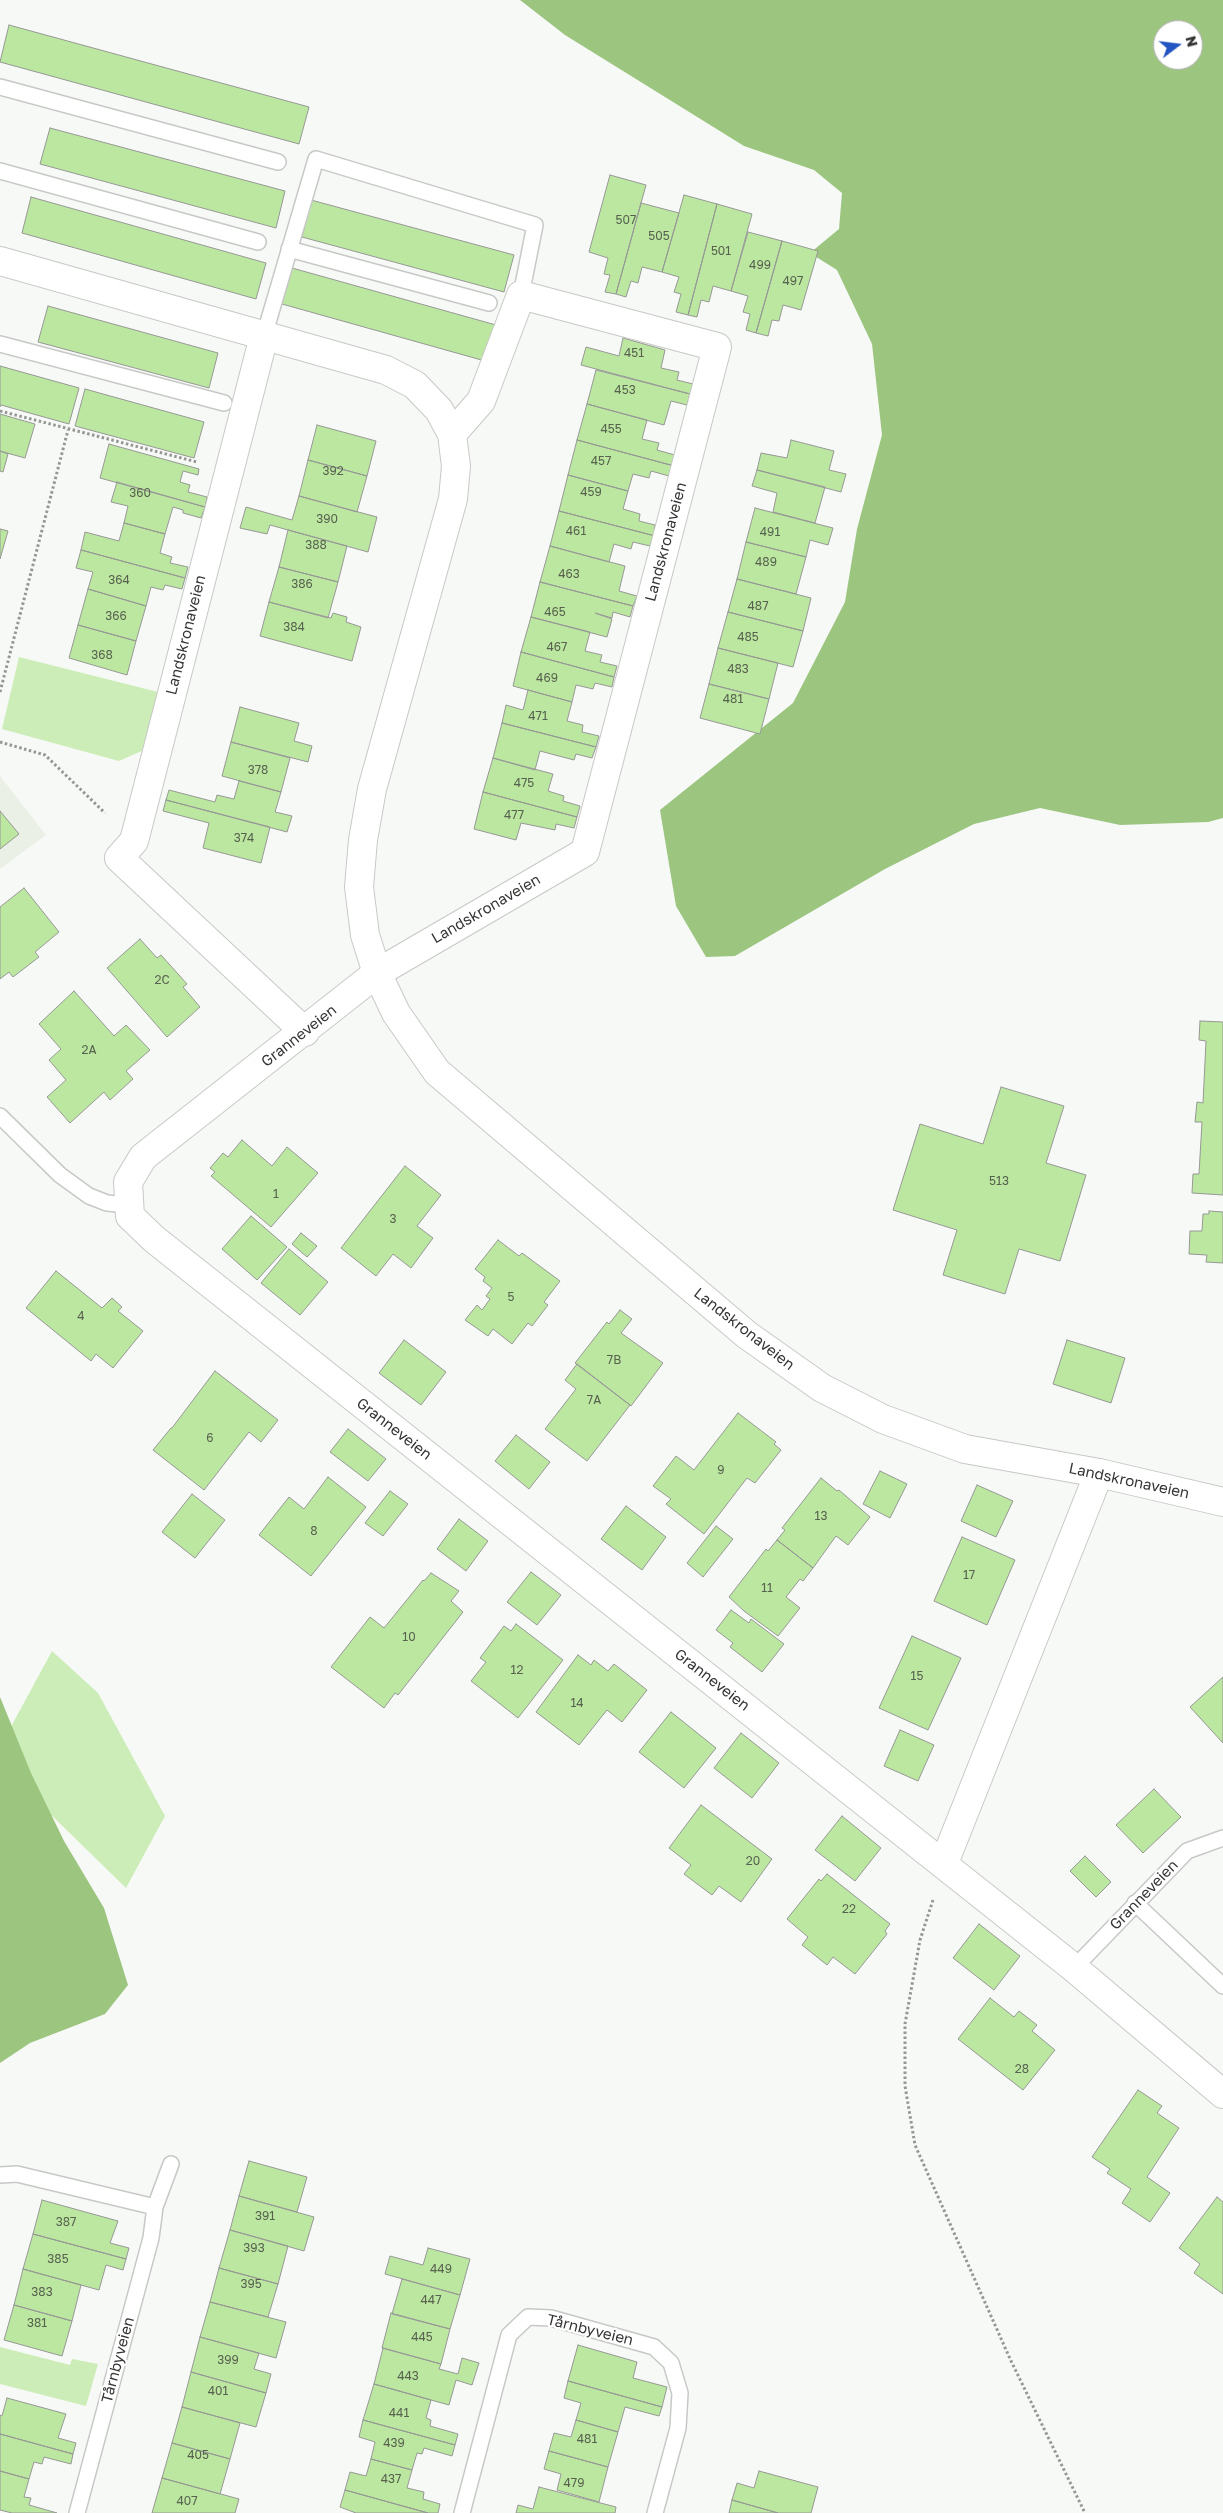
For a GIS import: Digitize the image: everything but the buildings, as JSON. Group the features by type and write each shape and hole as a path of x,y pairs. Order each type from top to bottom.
{"street":[{"name":"Landskronaveien","path":"0,261 386,370 415,385 439,410 452,434 456,466 453,499 372,789 363,840 359,887 365,935 377,973 396,1013 437,1072 747,1335 822,1388 884,1419 965,1449 1099,1473 1223,1502"},
{"path":"452,434 481,401 521,295"},
{"name":"Landskronaveien","path":"377,973 585,852 717,348 521,295"},
{"name":"Landskronaveien","path":"264,336 134,841 119,858 305,1032"},
{"name":"Granneveien","path":"377,973 305,1032 143,1157 128,1182 130,1216 154,1240 944,1863 1074,1968 1223,2094"},
{"path":"944,1863 1099,1473"}],"lane":[{"path":"0,87 278,162"},
{"path":"264,336 316,159 535,225 521,295"},
{"path":"0,170 258,242"},
{"path":"289,249 489,302"},
{"path":"0,344 224,403"},
{"path":"0,1116 60,1174 89,1196 106,1203 129,1205"},
{"name":"Granneveien","path":"1074,1968 1187,1851 1223,1838"},
{"path":"1135,1903 1223,1986"},
{"name":"Tårnbyveien","path":"77,2513 151,2238 154,2207 171,2164"},
{"path":"0,2175 17,2174 154,2207"},
{"name":"Tårnbyveien","path":"462,2513 509,2335 528,2317 551,2318 654,2347 671,2363 680,2393 678,2428 655,2513"}],"path":[{"path":"0,411 229,470"},
{"path":"0,692 68,430"},
{"path":"944,1863 920,1940 905,2024 905,2086 915,2145 1011,2362 1085,2513"}],"shaded area":[{"path":"0,776 46,835 0,869"}],"green space":[{"path":"520,0 1223,0 1223,818 1208,822 1120,825 1040,808 974,824 885,869 735,956 706,957 676,906 660,810 793,703 845,602 857,529 882,435 872,344 837,270 810,253 839,229 842,193 814,170 744,146 565,35"},
{"path":"19,657 158,692 144,750 119,761 2,729"},
{"path":"52,1651 98,1693 165,1816 126,1888 0,1765 0,1747"},
{"path":"0,1697 31,1773 64,1841 104,1908 128,1985 105,2014 30,2043 0,2063"},
{"path":"0,2347 70,2365 72,2359 98,2364 86,2406 0,2384"}]}
